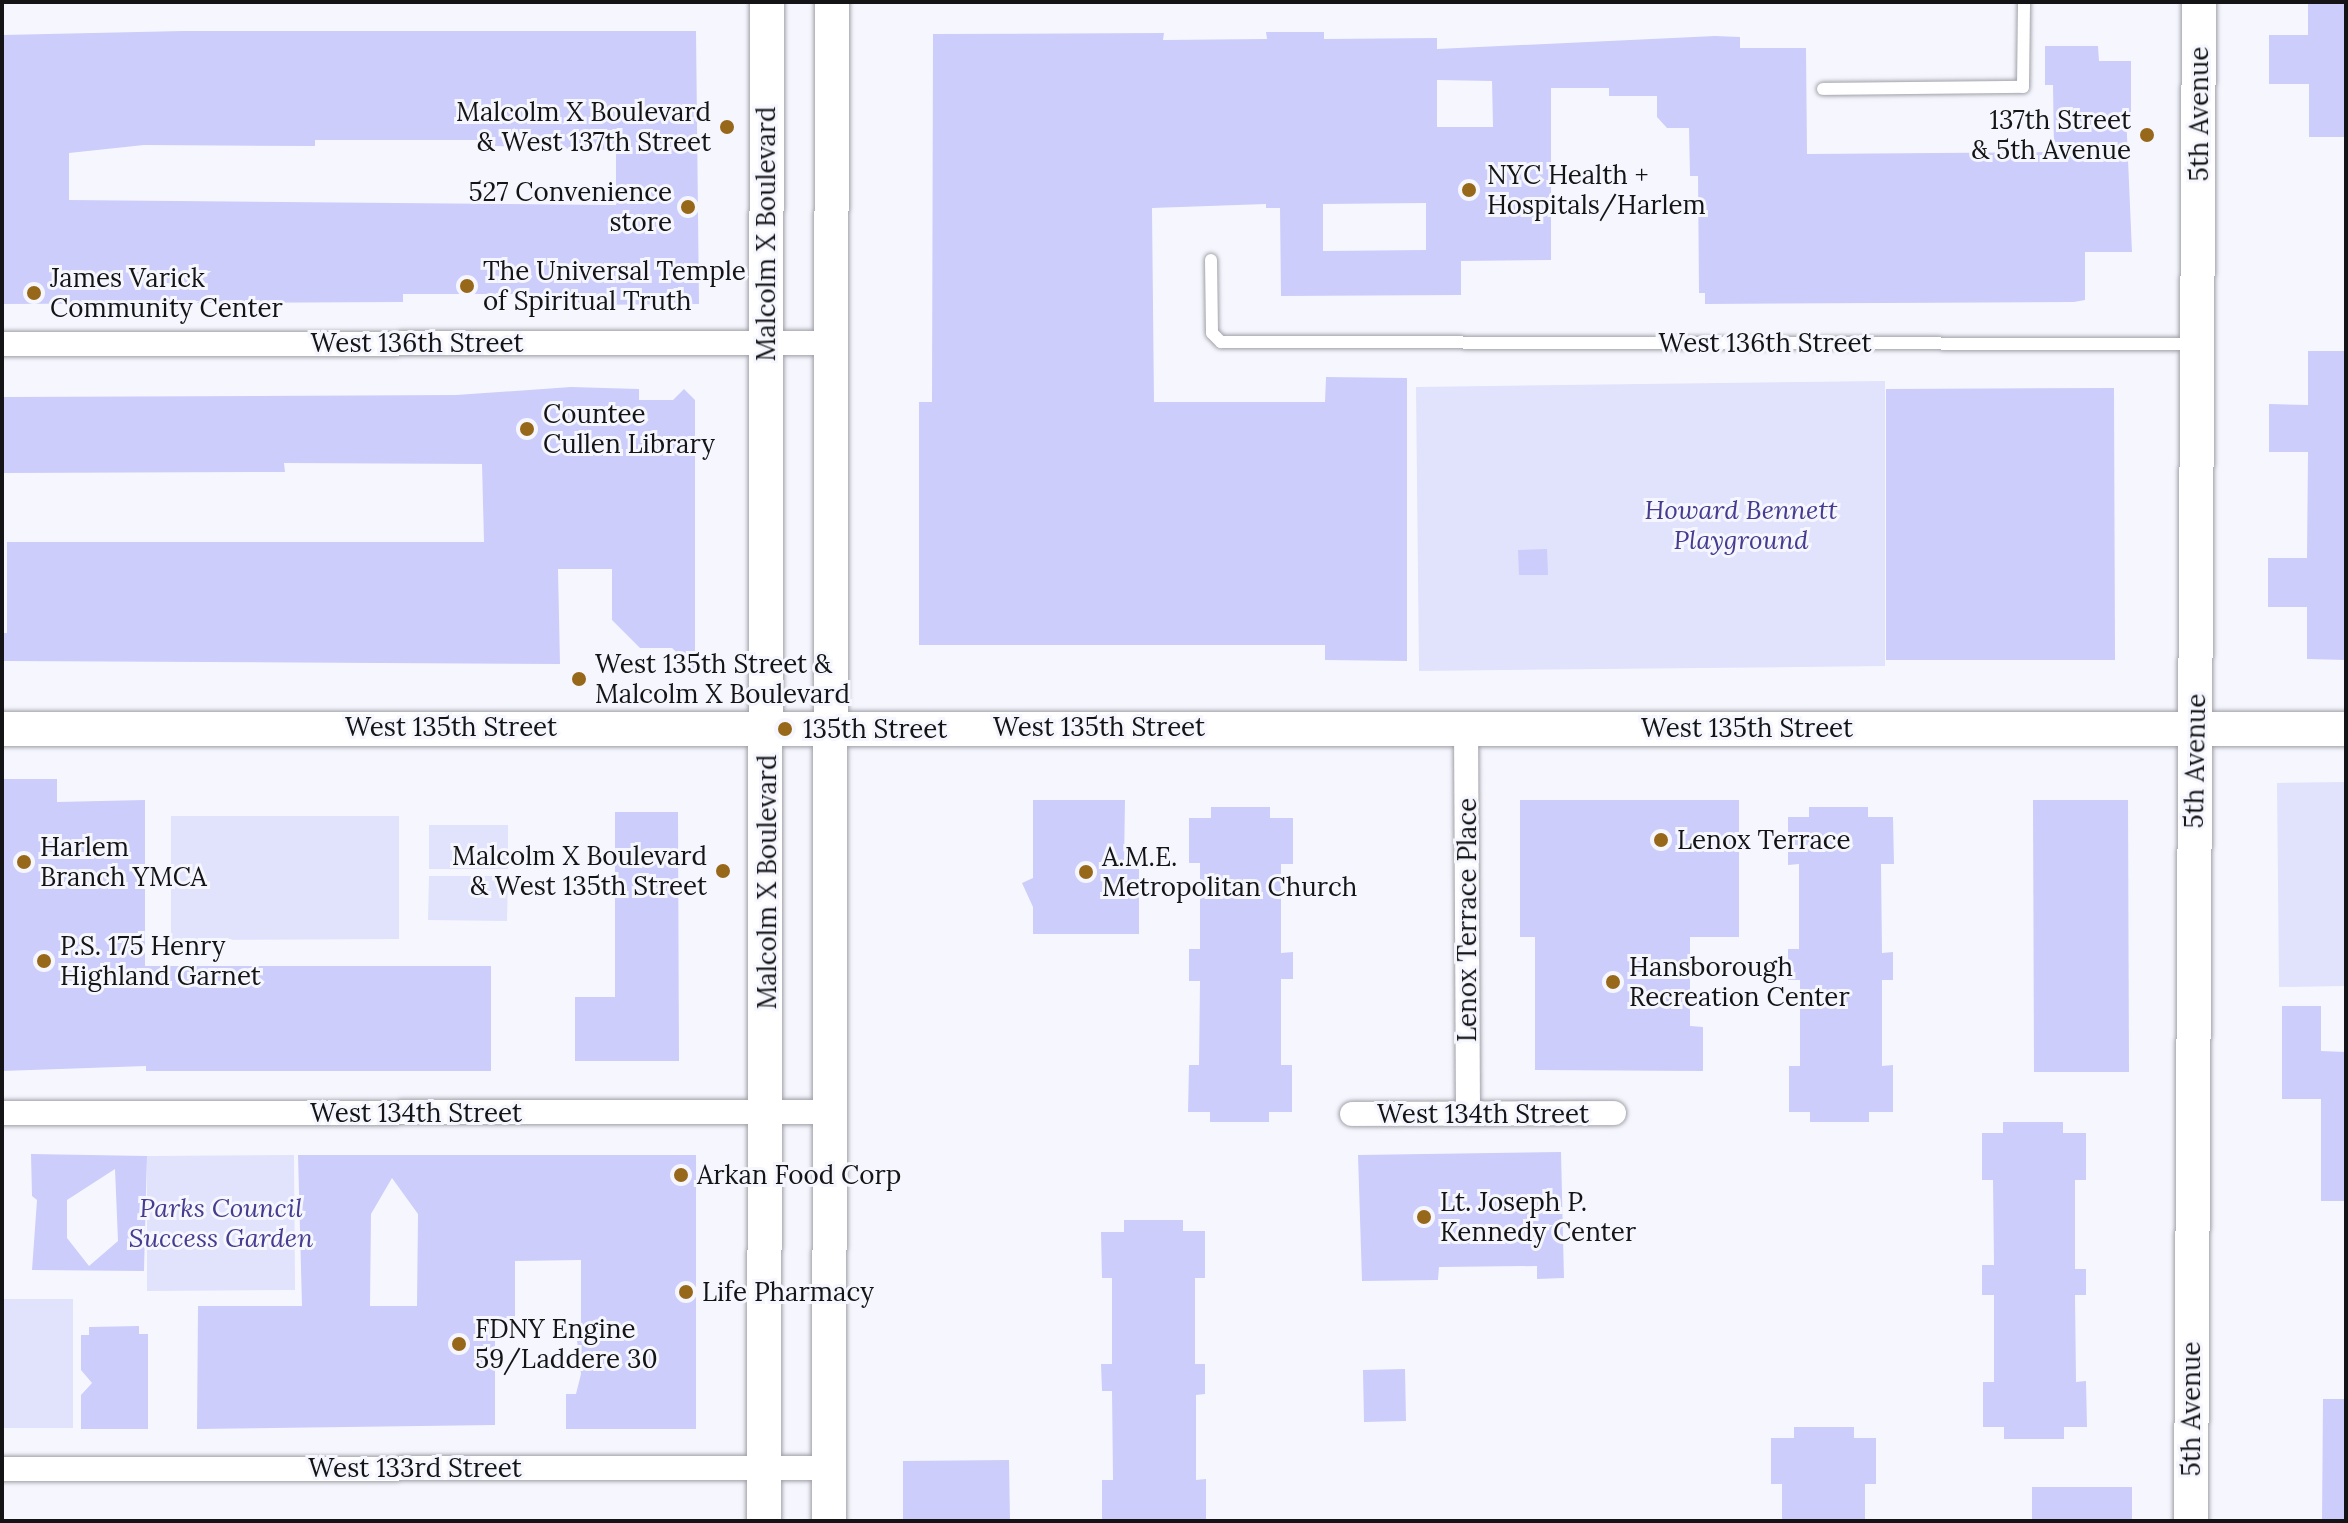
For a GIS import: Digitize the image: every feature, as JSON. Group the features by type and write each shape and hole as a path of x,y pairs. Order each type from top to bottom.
{"main road":[{"name":"Malcolm X Boulevard","path":"764,1521 767,2"},
{"path":"829,1521 832,2"},
{"name":"5th Avenue","path":"2191,1521 2199,2"},
{"name":"West 135th Street","path":"2,729 2346,729"}],"street":[{"name":"West 136th Street","path":"2,344 832,343"},
{"name":"Lenox Terrace Place","path":"1466,727 1468,1114"},
{"name":"West 134th Street","path":"2,1113 829,1112"},
{"name":"West 134th Street","path":"1352,1114 1614,1113"},
{"name":"West 133rd Street","path":"2,1469 829,1468"}],"lane":[{"path":"1823,89 2023,87 2024,2"},
{"name":"West 136th Street","path":"1211,260 1215,339 1332,342 2199,344"}],"green space":[{"name":"Howard Bennett Playground","path":"1885,381 1885,666 1419,671 1416,387"},
{"path":"2346,782 2346,986 2279,987 2277,783"},
{"path":"171,816 399,816 399,939 171,940"},
{"path":"429,825 508,825 508,869 429,869"},
{"path":"429,876 508,876 507,921 428,920"},
{"name":"Parks Council Success Garden","path":"294,1155 295,1290 147,1291 147,1156"},
{"path":"2,1299 73,1299 73,1428 2,1428"}],"building":[{"path":"2308,2 2346,2 2346,137 2309,137 2309,84 2269,84 2269,35 2308,35"},
{"path":"183,31 696,31 699,304 578,305 578,294 403,294 403,302 2,304 2,35","holes":["315,140 495,140 495,146 616,150 616,205 69,200 69,153 144,145 315,146"]},
{"name":"NYC Health + Hospitals/Harlem","path":"1266,32 1324,32 1324,39 1437,38 1437,49 1715,36 1740,37 1740,48 1806,48 1807,154 2054,152 2053,85 2045,85 2045,46 2098,46 2099,61 2131,61 2131,113 2126,113 2132,252 2085,252 2085,300 2074,302 1705,304 1705,293 1699,293 1698,176 1690,176 1689,128 1667,128 1657,117 1657,96 1609,96 1609,88 1551,88 1551,260 1461,261 1461,295 1281,296 1280,208 1266,208 1266,204 1152,208 1154,402 1325,402 1326,377 1407,378 1407,661 1325,660 1325,645 919,645 919,402 932,402 933,34 1164,33 1163,40 1267,39","holes":["1437,80 1492,81 1493,127 1437,127","1426,203 1426,250 1323,251 1323,204"]},
{"path":"2308,351 2346,351 2346,660 2307,659 2307,607 2268,607 2268,558 2307,558 2308,452 2269,452 2269,404 2308,405"},
{"path":"571,387 639,389 639,400 673,400 684,389 695,400 695,670 672,648 640,648 612,620 612,569 558,569 560,664 2,661 2,633 7,633 7,542 484,542 482,464 284,463 285,472 2,473 2,397 456,395"},
{"path":"2114,388 2115,660 1886,660 1886,389"},
{"path":"1547,549 1548,575 1519,575 1518,550"},
{"path":"2,779 57,779 57,802 145,800 145,966 491,966 491,1071 146,1071 146,1066 2,1071"},
{"name":"A.M.E. Metropolitan Church","path":"1033,800 1125,800 1124,865 1139,865 1139,934 1033,934 1033,907 1022,883 1033,878"},
{"path":"1520,800 1739,800 1739,937 1690,937 1690,1026 1703,1027 1703,1071 1535,1070 1535,937 1520,937"},
{"path":"2033,800 2128,800 2129,1072 2034,1072"},
{"path":"1211,807 1270,807 1270,818 1293,818 1293,864 1281,864 1281,953 1293,952 1293,979 1281,979 1281,1065 1292,1065 1292,1112 1269,1112 1269,1122 1210,1122 1210,1112 1188,1112 1189,1065 1199,1065 1200,981 1189,981 1189,949 1200,949 1200,863 1189,863 1189,818 1211,818"},
{"path":"1809,807 1868,807 1868,817 1893,817 1894,864 1881,864 1882,953 1893,952 1893,980 1882,980 1882,1066 1893,1065 1893,1112 1869,1112 1869,1122 1810,1122 1810,1112 1789,1112 1789,1066 1800,1066 1800,980 1788,980 1788,949 1799,949 1799,864 1788,865 1788,817 1809,817"},
{"path":"615,812 678,812 679,1061 575,1061 575,997 615,997"},
{"path":"2282,1006 2321,1006 2321,1051 2346,1052 2346,1201 2321,1201 2321,1099 2282,1099"},
{"path":"2003,1122 2063,1122 2063,1133 2086,1133 2086,1180 2075,1180 2075,1269 2086,1269 2086,1295 2075,1295 2076,1382 2086,1381 2087,1427 2064,1427 2064,1439 2004,1439 2004,1427 1983,1427 1983,1382 1994,1382 1994,1295 1982,1295 1982,1265 1994,1265 1993,1180 1982,1180 1982,1133 2003,1133"},
{"path":"1561,1152 1564,1278 1537,1279 1537,1266 1439,1267 1438,1280 1362,1281 1358,1155"},
{"path":"31,1154 147,1156 144,1271 32,1270 37,1200 32,1196","holes":["115,1169 118,1241 89,1266 67,1238 67,1200"]},
{"path":"298,1155 696,1155 696,1429 566,1429 566,1394 576,1394 581,1374 576,1332 581,1326 581,1260 515,1261 515,1318 495,1318 495,1425 197,1429 198,1306 302,1306","holes":["392,1178 418,1214 417,1306 370,1306 371,1214"]},
{"path":"1124,1220 1183,1220 1183,1231 1205,1231 1205,1278 1195,1278 1195,1364 1205,1364 1205,1394 1196,1395 1196,1480 1206,1479 1206,1521 1102,1521 1102,1480 1113,1480 1112,1391 1102,1391 1101,1364 1112,1364 1112,1278 1102,1278 1101,1232 1124,1232"},
{"path":"139,1326 139,1334 148,1334 148,1429 81,1429 81,1395 92,1383 81,1370 81,1335 89,1335 89,1327"},
{"path":"1405,1369 1406,1421 1364,1422 1363,1370"},
{"path":"2323,1399 2346,1399 2346,1521 2322,1521"},
{"path":"1794,1427 1854,1427 1854,1438 1876,1438 1876,1484 1865,1484 1865,1521 1782,1521 1782,1484 1771,1484 1771,1438 1794,1438"},
{"path":"1009,1460 1010,1521 903,1521 903,1461"},
{"path":"2032,1487 2132,1487 2132,1521 2032,1521"}],"place":[{"name":"Malcolm X Boulevard & West 137th Street","path":"727,127"},
{"name":"137th Street & 5th Avenue","path":"2147,135"},
{"name":"NYC Health + Hospitals/Harlem","path":"1469,190"},
{"name":"527 Convenience store","path":"688,207"},
{"name":"The Universal Temple of Spiritual Truth","path":"467,286"},
{"name":"James Varick Community Center","path":"34,293"},
{"name":"Countee Cullen Library","path":"527,429"},
{"name":"West 135th Street & Malcolm X Boulevard","path":"579,679"},
{"name":"135th Street","path":"785,729"},
{"name":"Lenox Terrace","path":"1661,840"},
{"name":"Harlem Branch YMCA","path":"24,862"},
{"name":"Malcolm X Boulevard & West 135th Street","path":"723,871"},
{"name":"A.M.E. Metropolitan Church","path":"1086,872"},
{"name":"P.S. 175 Henry Highland Garnet","path":"44,961"},
{"name":"Hansborough Recreation Center","path":"1613,982"},
{"name":"Arkan Food Corp","path":"681,1175"},
{"name":"Lt. Joseph P. Kennedy Center","path":"1424,1217"},
{"name":"Life Pharmacy","path":"686,1292"},
{"name":"FDNY Engine 59/Laddere 30","path":"459,1344"}]}
